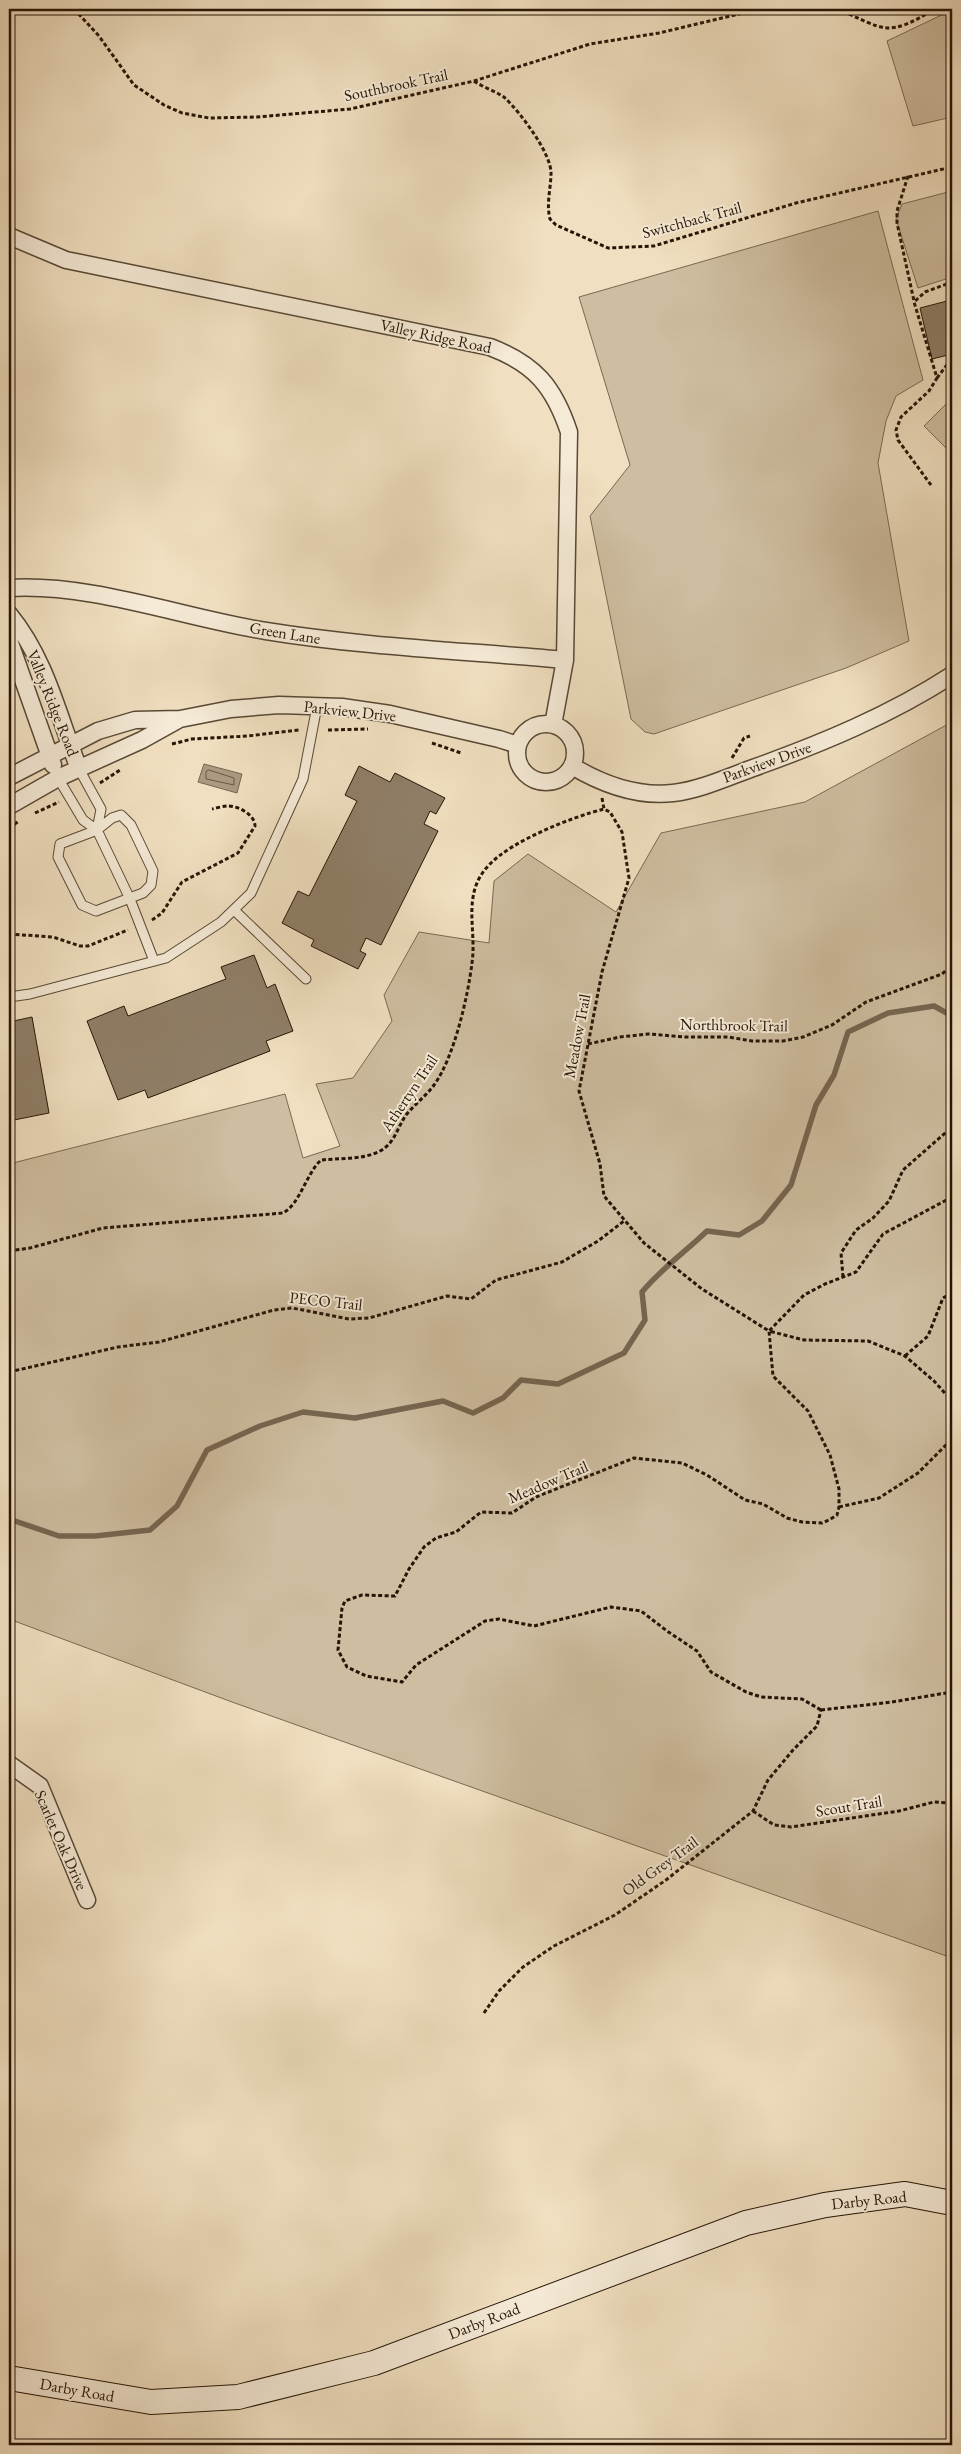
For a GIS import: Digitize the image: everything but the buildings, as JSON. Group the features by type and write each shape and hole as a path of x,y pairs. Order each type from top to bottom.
{"main road":[{"name":"Darby Road","path":"9,2378 151,2402 238,2398 374,2363 746,2223 825,2205 905,2194 952,2202"}],"street":[{"name":"Valley Ridge Road","path":"9,236 66,260 490,346 510,354 525,364 538,376 558,401 569,432 565,660 553,724"},
{"name":"Green Lane","path":"9,588 61,590 157,607 264,631 315,639 565,660"},
{"name":"Valley Ridge Road","path":"9,614 24,633 42,666 79,768"},
{"name":"Valley Ridge Road","path":"9,640 58,778"},
{"name":"Parkview Drive","path":"572,766 591,777 627,789 673,793 695,788 771,762 866,724 905,704 952,675"},
{"name":"Parkview Drive","path":"9,777 98,731 135,720 180,719 250,707 279,705 317,706 390,714 500,739 518,745"},
{"name":"Parkview Drive","path":"9,806 58,778 142,740 180,719"},
{"path":"553,724 564,730 571,738 575,747 572,766 559,779 549,782 538,781 523,770 518,761 518,745 526,732 534,726 553,724"},
{"name":"Scarlet Oak Drive","path":"9,1764 40,1786 87,1900"}],"lane":[{"path":"9,997 30,994 154,961 174,953 222,922 252,893 303,779 317,706"},
{"path":"79,768 101,809 97,830"},
{"path":"58,778 83,820 97,830 130,899 154,961"},
{"path":"121,816 131,826 153,871 151,885 143,893 96,911 82,905 58,857 60,844 97,830 112,818 121,816"},
{"path":"234,910 306,979"}],"path":[{"name":"Southbrook Trail","path":"74,9 99,36 134,85 164,106 209,118 257,117 350,108 474,81 590,44 659,33 760,9"},
{"path":"837,9 885,29 904,25 935,9"},
{"name":"Switchback Trail","path":"474,81 505,99 526,125 549,160 551,173 548,193 550,219 556,225 608,248 654,246 796,203 952,167"},
{"path":"908,176 897,211 897,222 914,302 937,378"},
{"path":"914,302 925,292 952,283 951,300"},
{"path":"931,485 898,440 896,430 901,417 929,391 952,358"},
{"path":"328,730 371,729"},
{"path":"170,744 192,739 248,736 299,730"},
{"path":"731,760 744,738 750,736"},
{"path":"424,740 462,753"},
{"path":"99,783 122,769"},
{"path":"602,794 604,809"},
{"path":"32,814 62,801"},
{"path":"152,920 162,913 182,882 238,853 255,826 251,816 240,809 228,806 212,809"},
{"name":"Meadow Trail","path":"604,809 617,821 622,832 629,878 604,964 579,1091 600,1164 604,1196 644,1243 676,1266 702,1289 768,1331 804,1340 868,1341 905,1356 930,1376 952,1401"},
{"name":"Athertyn Trail","path":"9,1251 30,1248 103,1228 283,1213 291,1209 311,1169 320,1160 361,1157 379,1152 391,1143 405,1117 419,1099 434,1086 447,1064 464,1004 473,961 471,903 481,876 489,864 533,836 604,809"},
{"path":"9,828 26,817"},
{"path":"9,934 53,937 80,946 88,946 132,929"},
{"name":"Northbrook Trail","path":"588,1044 620,1037 649,1034 685,1037 728,1037 752,1041 783,1041 803,1037 832,1025 866,1002 942,974 952,965"},
{"path":"843,1277 841,1253 856,1230 873,1218 889,1200 903,1170 952,1127"},
{"path":"952,1198 883,1234 856,1272 804,1295 768,1331 773,1376 808,1411 830,1455 839,1489 839,1507 879,1498 918,1473 952,1439"},
{"name":"PECO Trail","path":"9,1372 118,1347 159,1342 274,1310 292,1308 335,1318 370,1318 446,1296 471,1299 496,1280 562,1262 598,1241 624,1221"},
{"path":"905,1356 928,1336 943,1298 952,1293"},
{"name":"Meadow Trail","path":"821,1710 802,1699 761,1697 746,1692 711,1672 697,1651 642,1611 611,1607 534,1626 499,1619 485,1621 416,1665 402,1682 366,1676 347,1667 338,1650 342,1608 349,1599 362,1595 396,1596 409,1569 424,1547 436,1538 456,1532 480,1512 512,1513 536,1497 634,1458 682,1463 706,1475 745,1500 763,1504 787,1518 802,1522 822,1523 836,1515 839,1507"},
{"path":"821,1710 892,1702 952,1692"},
{"name":"Old Grey Trail","path":"484,2013 498,1991 524,1967 554,1946 614,1915 666,1880 752,1811 768,1780 792,1750 817,1726 821,1710"},
{"name":"Scout Trail","path":"752,1811 774,1825 791,1827 899,1811 934,1802 952,1803"}],"shaded area":[{"path":"952,10 952,117 913,126 887,41"},
{"path":"952,191 952,277 918,288 896,219 902,204"},
{"path":"878,211 923,380 896,396 886,421 878,463 909,641 846,668 654,734 645,732 631,719 590,516 630,465 579,297"},
{"path":"952,398 952,454 924,426"},
{"path":"952,722 952,1958 232,1702 9,1619 9,1164 285,1094 303,1158 340,1146 316,1084 353,1078 392,1021 384,995 419,932 489,943 494,881 528,854 616,912 661,833 805,802"}],"water":[{"path":"204,764 242,774 237,793 198,782"}],"waterway":[{"path":"9,1519 59,1536 95,1536 150,1530 177,1506 207,1450 260,1426 303,1412 355,1418 443,1401 473,1413 503,1398 521,1380 558,1384 624,1353 645,1320 642,1292 657,1276 707,1231 739,1235 762,1221 791,1185 816,1105 834,1075 848,1032 888,1013 934,1006 952,1016"}]}
